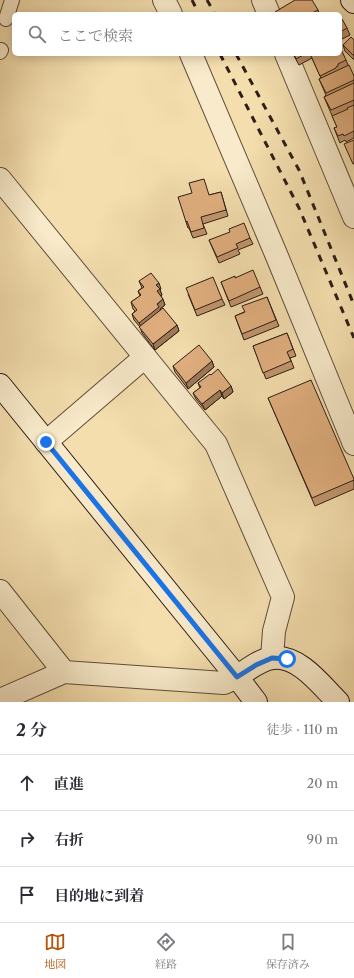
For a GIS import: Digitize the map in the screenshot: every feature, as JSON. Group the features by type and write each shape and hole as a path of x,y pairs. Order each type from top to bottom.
{"street":[{"path":"164,0 171,12"},
{"path":"263,0 268,12"},
{"path":"192,56 276,254 354,444"},
{"path":"287,56 354,217"},
{"path":"0,179 216,444 282,597 274,631 272,658"},
{"path":"46,442 146,357"},
{"path":"0,385 256,702"},
{"path":"0,591 64,672"},
{"path":"0,700 64,672 224,683 272,658 287,659 304,668 338,702"}],"lane":[{"path":"6,19 12,0"}],"building":[{"path":"295,0 312,0 318,10 314,12 275,12"},
{"path":"342,19 347,28 342,31"},
{"path":"351,37 354,40 354,56 343,45"},
{"path":"342,51 346,60 338,64 336,68 320,76 311,56 342,56"},
{"path":"349,65 354,76 354,80 326,93 319,79"},
{"path":"354,83 354,100 331,110 324,97"},
{"path":"354,105 354,131 344,136 343,134 338,136 334,128 337,127 332,116"},
{"path":"354,140 354,164 353,164 344,144"},
{"path":"204,179 209,195 221,192 226,210 201,217 204,228 191,232 187,221 186,222 178,197 192,193 189,183"},
{"path":"244,223 250,238 236,244 238,248 217,257 209,240 230,232 229,229"},
{"path":"253,270 260,287 229,301 221,282"},
{"path":"151,273 159,283 156,285 160,289 157,291 163,299 157,304 159,307 139,323 132,314 137,310 131,302 141,295 138,291 144,287 139,281"},
{"path":"213,277 222,299 195,310 186,288"},
{"path":"267,297 276,320 242,334 235,316 245,312 242,306"},
{"path":"163,308 177,325 153,344 139,327"},
{"path":"287,333 293,349 287,352 291,361 263,373 253,346"},
{"path":"199,345 212,361 186,383 173,366"},
{"path":"218,369 231,386 222,393 220,390 202,404 193,393 201,387 198,383"},
{"path":"311,380 354,479 312,498 268,398"}],"railway":[{"path":"192,0 198,12"},
{"path":"207,0 214,12"},
{"path":"221,56 299,208 354,338"},
{"path":"237,56 299,170 354,305"}],"route":[{"path":"46,442 237,677 256,665 272,658 287,659"}]}
